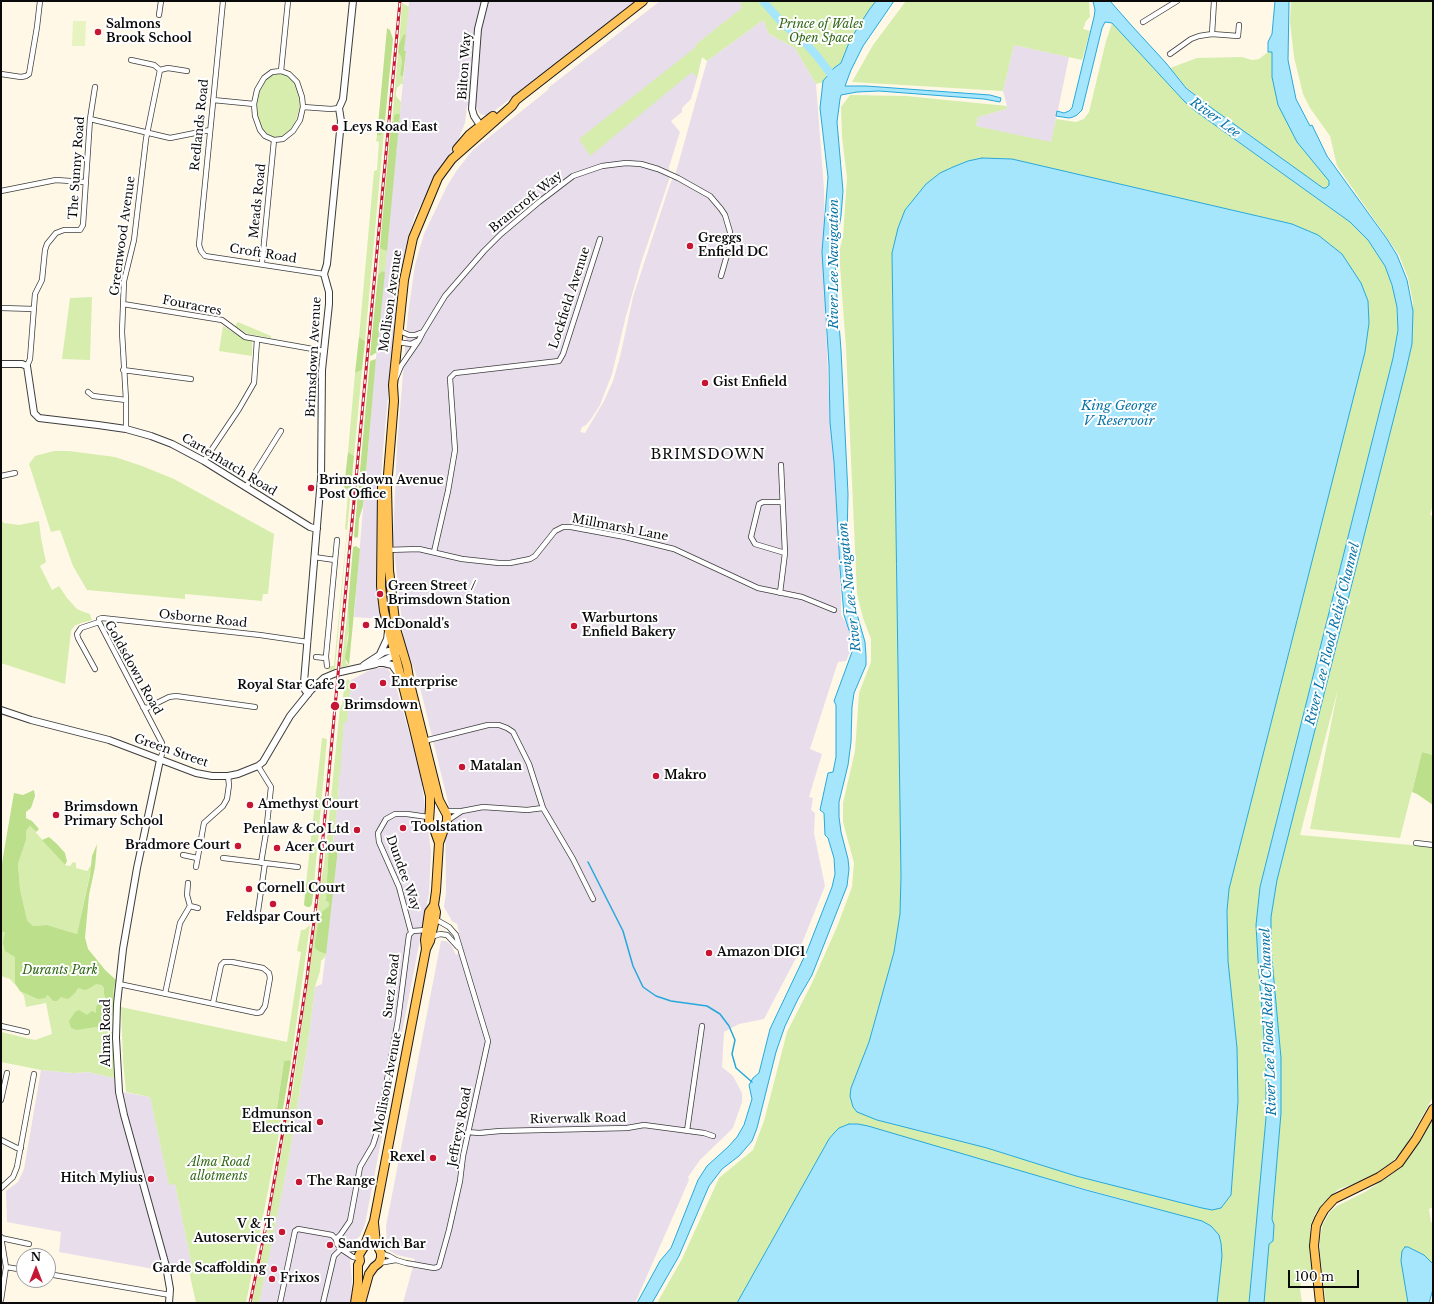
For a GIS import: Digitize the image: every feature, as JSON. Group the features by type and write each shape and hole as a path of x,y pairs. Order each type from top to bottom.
{"main road":[{"name":"Mollison Avenue","path":"439,843 433,826 430,824 430,796 381,586 386,549 387,487 394,401 393,385 404,280 413,238 438,178 452,159 454,153 465,140 482,128 510,103 516,100 643,1"},
{"name":"Mollison Avenue","path":"386,549 389,570 392,629"},
{"name":"Mollison Avenue","path":"355,1303 358,1283 358,1265 360,1260 359,1255 374,1221 429,934 435,919 436,912 434,906 438,873 439,843 446,823 447,815 439,800 410,684 407,666 397,652"},
{"path":"429,815 435,808 444,810"},
{"path":"433,826 439,827 446,823"},
{"name":"Mollison Avenue","path":"429,934 429,912 434,906"},
{"path":"1320,1303 1314,1236 1319,1219 1324,1210 1334,1199 1379,1177 1399,1163 1416,1139 1433,1108"},
{"name":"Mollison Avenue","path":"361,1303 366,1281 381,1258 376,1243 374,1221"},
{"path":"363,1247 372,1245 380,1252"},
{"path":"360,1260 365,1266 376,1265"}],"street":[{"path":"1,74 21,77 29,74 38,27 40,1"},
{"path":"159,15 161,1"},
{"name":"Redlands Road","path":"201,251 199,246 223,1"},
{"path":"281,71 288,1"},
{"name":"Brimsdown Avenue","path":"308,694 305,690 304,682 321,478 322,376 330,297 330,292 324,274 327,264 341,121 339,108 343,99 353,1"},
{"name":"Bilton Way","path":"482,128 474,116 472,109 478,29 485,1"},
{"path":"1143,22 1172,2 1177,1"},
{"path":"1212,34 1214,1"},
{"path":"1170,54 1191,38 1198,36 1212,34 1238,36 1239,25"},
{"path":"132,60 154,65 160,70 168,68 187,71"},
{"name":"Greenwood Avenue","path":"126,430 126,400 123,370 122,332 124,281 134,240 147,132 160,70"},
{"path":"281,71 289,74 297,82 302,97 303,107 300,120 293,131 283,139 274,140 265,136 260,130 255,116 254,104 257,90 264,78 272,72 281,71"},
{"name":"The Sunny Road","path":"27,366 30,359 35,294 42,280 44,250 56,233 64,230 80,230 83,225 90,119 95,87"},
{"path":"213,100 254,104"},
{"path":"303,107 339,108"},
{"path":"90,119 170,138 210,130"},
{"name":"Meads Road","path":"262,263 274,140"},
{"name":"Brancroft Way","path":"393,385 401,366 419,340 437,307 456,283 507,229 538,202 573,176 602,166 626,163 641,164 658,169 678,178 710,196 725,215 730,232 729,248 720,276"},
{"path":"1,191 56,180 86,182"},
{"name":"Lockfield Avenue","path":"434,552 448,491 455,450 450,378 455,373 559,361 563,354 600,239"},
{"name":"Croft Road","path":"201,251 205,256 262,263 324,274"},
{"name":"Fouracres","path":"123,304 222,320 245,337 324,351"},
{"path":"1,308 34,309"},
{"path":"399,324 402,332 415,335 422,332"},
{"path":"204,461 239,409 254,383 258,340"},
{"path":"397,342 410,344 419,340"},
{"path":"1,364 22,364 27,366"},
{"name":"Carterhatch Road","path":"27,366 34,413 37,417 42,419 98,425 126,430 151,436 172,444 204,461 310,527 317,529"},
{"path":"123,370 191,379"},
{"path":"88,392 94,396 126,400"},
{"path":"246,487 281,431"},
{"path":"780,593 785,553 781,465"},
{"path":"1,476 15,473"},
{"path":"782,502 763,502 759,504 751,537 755,544 785,553"},
{"name":"Millmarsh Lane","path":"386,549 418,549 457,558 499,563 516,562 530,559 535,556 551,535 559,528 571,526 674,549 742,581 765,590 802,597 834,610"},
{"path":"327,666 326,658 337,540"},
{"path":"314,557 335,560"},
{"name":"Osborne Road","path":"99,622 99,619 102,618 252,634 308,642"},
{"name":"Goldsdown Road","path":"95,669 77,634 81,628 99,622 162,743 163,751 160,760"},
{"path":"362,667 380,654 392,629"},
{"path":"380,654 397,652"},
{"path":"376,664 397,652"},
{"path":"316,657 326,658"},
{"path":"257,918 271,787 258,766 271,748 290,716 308,694 326,676 384,663 392,665 402,679"},
{"path":"143,707 147,708 169,697 176,696 255,707"},
{"name":"Green Street","path":"1,710 31,720 109,740 196,773 212,776 228,776 238,774 258,766"},
{"path":"424,741 488,725 499,725 508,728 516,737 527,759 543,808 573,859 594,899"},
{"name":"Alma Road","path":"160,760 137,868 123,949 117,1004 116,1038 119,1092 127,1129 166,1266 170,1283 169,1303"},
{"path":"196,867 204,823 223,806 227,799 229,785 228,776"},
{"path":"444,810 462,811 483,807 528,810 543,808"},
{"path":"446,823 462,811"},
{"name":"Dundee Way","path":"411,932 399,887 379,842 378,833 386,819 395,814 429,815"},
{"path":"1416,843 1433,845"},
{"path":"183,855 197,858"},
{"path":"223,858 298,867"},
{"path":"165,994 180,922 190,906 187,895 188,883"},
{"path":"190,906 198,908"},
{"name":"Jeffreys Road","path":"380,1252 396,1260 434,1268 439,1266 460,1181 463,1156 488,1041 456,935 452,929 435,919"},
{"path":"411,932 416,930 429,934"},
{"name":"Suez Road","path":"336,1239 350,1221 360,1167 373,1145 378,1129 398,1020 408,943 411,932"},
{"name":"Jeffreys Road","path":"429,934 447,935 461,950"},
{"path":"119,984 257,1013 260,1012 265,1006 270,978 269,973 263,968 232,962 224,962 221,965 213,1003"},
{"path":"1,1026 27,1032"},
{"path":"688,1131 702,1026"},
{"path":"1,1100 7,1073"},
{"path":"1,1188 13,1177 21,1148 34,1074"},
{"name":"Riverwalk Road","path":"468,1132 478,1133 500,1131 628,1128 644,1126 709,1134 713,1136"},
{"path":"1,1140 17,1148 21,1148"},
{"path":"280,1303 296,1230 301,1229 332,1235 342,1250 360,1260"},
{"path":"1,1300 6,1267 2,1255 1,1238 29,1244"},
{"path":"323,1303 334,1256 342,1250 363,1247"},
{"name":"Jeffreys Road","path":"376,1265 396,1260"},
{"path":"6,1267 16,1269"},
{"path":"56,1275 170,1295"}],"shaded area":[{"path":"409,1 638,1 489,115 480,114 476,107 467,106 465,123 459,138 415,215 408,238 399,279 383,450 378,523 382,619 354,617 374,378 406,51 404,51"},
{"path":"660,1 740,1 743,8 695,45 702,56 697,78 691,99 682,108 682,112 671,121 680,132 669,167 670,177 641,263 612,374 600,405 591,419 582,427 580,432 585,433 604,401 613,381 620,357 633,297 670,184 676,172 707,61 763,20 769,34 795,48 816,84 824,189 826,328 841,615 848,626 852,647 846,661 838,662 810,749 822,754 809,797 813,798 811,810 815,813 814,833 825,886 796,958 764,1019 739,1024 724,1032 722,1067 733,1076 742,1093 742,1102 733,1128 700,1160 688,1177 689,1180 635,1303 403,1303 415,1259 397,1255 390,1251 387,1245 386,1226 441,941 446,941 451,945 456,955 463,950 457,924 452,921 444,907 446,893 445,811 449,806 419,683 404,641 393,540 397,446 408,314 415,265 424,234 447,186 457,170 473,150 549,89 548,88"},
{"path":"1014,45 1069,57 1051,143 976,126 978,117 1006,109 1007,106 1003,91"},
{"path":"386,667 393,676 420,771 431,851 429,893 365,1224 360,1236 352,1243 350,1263 352,1279 351,1303 259,1303 289,1157 309,1035 315,987 322,984 338,849 333,841 339,789 344,721 347,721 351,680 372,669"},
{"path":"41,1070 73,1073 88,1072 114,1078 117,1091 150,1097 169,1184 175,1184 192,1266 165,1271 59,1252 61,1232 7,1222 6,1191 18,1182 24,1169"}],"green space":[{"name":"Prince of Wales Open Space","path":"740,1 877,1 869,10 850,40 841,63 834,68 823,82 816,84 795,48 769,34 763,20 707,61 702,57 697,78 692,72 590,156 579,139 696,47 695,45 742,8"},
{"path":"906,1 1089,1 1090,17 1086,21 1083,29 1090,31 1082,60 1014,45 1003,91 852,82 873,45"},
{"path":"1291,1 1433,1 1433,504 1430,515 1433,516 1433,755 1422,752 1400,838 1310,829 1338,689 1300,835 1433,847 1433,1097 1404,1149 1392,1162 1376,1173 1339,1189 1323,1203 1315,1214 1310,1227 1310,1250 1313,1272 1300,1275 1301,1287 1309,1287 1300,1288 1302,1303 1264,1303 1269,1244 1273,1241 1274,1225 1272,1219 1281,1113 1281,1058 1271,948 1271,917 1277,880 1406,370 1412,344 1413,302 1408,278 1399,255 1337,166 1330,136 1310,108 1303,94 1294,57 1290,22"},
{"path":"402,3 409,7 406,34 403,35 399,44"},
{"path":"73,21 86,21 85,46 72,46"},
{"path":"1112,23 1184,101 1238,142 1350,222 1368,240 1385,266 1392,285 1397,307 1398,330 1393,358 1260,887 1256,925 1266,1063 1266,1118 1249,1303 1217,1303 1222,1256 1221,1243 1202,1221 849,1124 839,1128 829,1139 737,1303 657,1303 682,1259 719,1178 753,1150 764,1121 787,1032 811,985 837,927 852,887 854,863 843,822 843,803 855,751 859,693 871,662 871,639 863,618 857,594 846,348 839,252 843,236 847,178 842,137 841,107 850,95 906,96 1007,106 1006,109 978,117 976,126 1051,142 1056,119 1076,122 1084,119 1089,112 1106,41","holes":["995,158 1012,159 1292,224 1318,235 1342,254 1361,283 1368,301 1369,323 1365,352 1229,889 1227,911 1228,961 1237,1048 1238,1101 1231,1195 1221,1208 1212,1210 1076,1176 987,1148 877,1120 851,1088 869,1042 894,952 900,914 901,876 892,253 898,228 905,210 926,184 940,173 968,161"]},
{"path":"387,28 390,30 393,39 384,131 381,135 377,136"},
{"path":"406,34 403,77 400,75 402,61 398,52 399,44 403,35"},
{"path":"398,52 401,55 402,61 400,75 403,77 403,84 397,88 396,92 396,96 401,102 400,114 396,114 392,123"},
{"path":"1268,52 1272,52 1272,77 1329,181 1329,185 1326,188 1323,188 1213,109 1186,87 1170,68 1197,58 1242,57 1252,60 1259,59"},
{"path":"278,73 283,73 288,76 296,84 300,107 295,123 290,130 283,136 275,138 261,128 257,119 255,104 261,85 267,78"},
{"path":"396,114 400,114 387,251 381,249 380,247 391,123 394,121 394,116"},
{"path":"384,131 365,341 359,337 374,171 377,170 379,142 376,141 377,136 381,135"},
{"path":"380,247 381,249 387,251 385,272 382,271 378,275"},
{"path":"382,271 385,272 377,352 371,356 378,275"},
{"path":"92,297 90,360 62,359 70,298"},
{"path":"238,322 271,336 271,338 248,334 235,326"},
{"path":"223,326 239,336 252,341 252,356 219,351"},
{"path":"359,337 365,341 362,370 355,373"},
{"path":"376,359 363,506 359,519 358,537 355,538 370,361"},
{"path":"362,370 354,456 348,452 355,373"},
{"path":"54,451 69,451 115,457 142,466 174,479 274,534 268,594 263,594 262,601 185,594 185,599 87,590 73,566 60,530 51,532 29,464 35,456"},
{"path":"348,452 354,456 351,488 346,489 344,487"},
{"path":"351,488 335,669 329,671 330,666 334,666 347,530 345,529 348,492 346,489"},
{"path":"1,520 4,523 19,525 39,521 46,562 40,566 52,590 59,586 77,609 90,614 92,620 74,626 71,631 65,684 1,663"},
{"path":"356,546 360,549 349,665 345,658 349,632 348,607 353,547"},
{"path":"348,607 349,632 347,638 346,663 349,665 341,668"},
{"path":"348,679 351,682 347,722 344,722 338,800 333,841 328,860 326,901 329,902 329,906 320,913 320,952 326,954 321,961 320,971 315,987 309,1035 289,1157 268,1261 259,1303 252,1303 293,1088 326,848 340,706 342,705 345,681"},
{"path":"322,738 327,739 314,885 306,884"},
{"path":"1422,752 1433,755 1433,805 1412,792"},
{"path":"34,790 35,796 31,808 26,812 26,818 32,821 39,829 36,832 30,826 26,831 26,840 18,864 20,889 27,920 33,926 47,925 77,934 90,875 92,856 97,844 95,867 89,895 85,938 88,949 105,970 116,980 111,1003 112,1009 106,1023 101,1026 77,1030 71,1028 69,1021 75,1012 79,1010 87,1015 92,1011 96,1013 97,1005 102,1000 106,999 102,985 96,984 85,990 78,988 68,999 61,997 57,1001 53,1001 47,995 45,998 38,999 20,991 15,983 15,957 5,951 3,942 5,932 1,933 1,870 14,793 23,795"},
{"path":"30,826 65,865 70,866 73,862 76,863 76,868 87,871 92,864 77,934 47,925 33,926 27,920 20,889 18,864 26,840 26,831"},
{"path":"49,837 65,853 67,861 65,865 42,840"},
{"path":"333,841 338,849 326,954 315,948 315,943 320,913 329,906 329,902 326,901 328,860 329,850"},
{"path":"309,883 314,885 312,904 310,907 307,907 304,905 306,884"},
{"name":"Alma Road allotments","path":"310,925 291,1062 289,1060 284,1061 275,1120 283,1109 246,1303 196,1303 188,1267 192,1266 175,1184 169,1185 150,1097 126,1092 121,1007 287,1042 301,952 297,951 301,930 304,930"},
{"name":"Durants Park","path":"11,931 85,938 88,949 105,970 116,980 112,1020 114,1078 88,1072 73,1073 41,1070 1,1062 1,1032 35,1040 52,1034 46,1003 26,1007 24,996 18,988 10,979 1,976 1,933"},
{"path":"289,1060 291,1062 283,1109 275,1121 284,1061"},
{"path":"1433,1119 1433,1207 1429,1209 1431,1222 1433,1223 1433,1264 1424,1255 1405,1247 1405,1286 1408,1303 1326,1303 1320,1254 1320,1237 1323,1224 1330,1212 1337,1206 1365,1192 1391,1175 1405,1163"}],"water":[{"name":"River Lee Navigation","path":"876,1 894,1 863,46 845,86 866,86 990,95 1001,98 1000,102 984,99 879,91 857,92 841,95 837,122 843,191 841,216 835,250 848,494 847,539 852,597 865,642 866,656 866,665 854,693 848,765 839,802 841,832 849,869 847,886 812,975 785,1026 776,1052 757,1128 752,1141 739,1156 722,1169 709,1186 679,1256 652,1303 637,1303 660,1261 671,1248 698,1180 707,1166 737,1137 744,1125 752,1099 749,1085 753,1078 759,1073 770,1029 807,951 832,887 835,874 834,858 828,838 825,835 824,813 820,810 828,773 833,772 836,757 836,705 834,701 852,652 853,642 844,615 830,422 829,365 822,252 828,177 820,108 823,81 834,68 841,63 850,40"},
{"path":"1093,1 1110,1 1166,63 1186,88 1323,188 1326,188 1329,185 1329,181 1297,142 1278,105 1272,77 1272,52 1268,52 1268,42 1272,34 1275,1 1289,1 1288,60 1296,99 1310,126 1312,125 1327,156 1397,255 1407,280 1413,311 1412,344 1406,370 1277,880 1271,917 1271,948 1281,1058 1281,1113 1272,1219 1274,1225 1273,1241 1269,1244 1264,1303 1249,1303 1266,1118 1266,1063 1256,925 1260,887 1393,358 1398,330 1397,307 1392,285 1385,266 1368,240 1350,222 1194,110 1112,23 1105,22 1102,28 1082,110 1077,115 1069,118 1056,116 1057,111 1064,113 1072,108 1094,17 1095,10"},
{"name":"King George V Reservoir","path":"982,158 1012,159 1292,224 1318,235 1342,254 1361,283 1368,301 1369,323 1365,352 1229,889 1227,911 1228,961 1237,1048 1238,1101 1231,1195 1221,1208 1212,1210 1202,1208 1076,1176 987,1148 877,1120 857,1112 853,1107 850,1096 851,1088 869,1042 894,952 900,914 901,876 892,253 898,228 905,210 926,184 940,173 968,161"},
{"path":"849,1124 868,1126 1086,1190 1202,1221 1211,1226 1219,1235 1221,1243 1222,1256 1217,1303 737,1303 829,1139 839,1128"},
{"path":"1405,1247 1424,1255 1433,1264 1433,1289 1429,1303 1408,1303 1401,1261 1402,1251"}],"waterway":[{"path":"763,1 785,26 799,36 817,56 836,81"},
{"path":"588,862 623,931 633,966 643,987 656,996 671,1001 707,1006 720,1014 729,1026 735,1040 732,1054 736,1068 752,1082"}],"railway":[{"path":"250,1303 268,1216 289,1097 307,978 319,881 400,1"}],"place":[{"name":"Salmons Brook School","path":"98,32"},
{"name":"Leys Road East","path":"335,128"},
{"name":"Greggs Enfield DC","path":"690,246"},
{"name":"Gist Enfield","path":"705,383"},
{"name":"Brimsdown Avenue Post Office","path":"311,488"},
{"name":"Green Street / Brimsdown Station","path":"380,594"},
{"name":"McDonald's","path":"366,625"},
{"name":"Warburtons Enfield Bakery","path":"574,626"},
{"name":"Enterprise","path":"383,683"},
{"name":"Royal Star Cafe 2","path":"353,686"},
{"name":"Brimsdown","path":"335,706"},
{"name":"Matalan","path":"462,767"},
{"name":"Makro","path":"656,776"},
{"name":"Amethyst Court","path":"250,805"},
{"name":"Brimsdown Primary School","path":"56,815"},
{"name":"Toolstation","path":"403,828"},
{"name":"Penlaw & Co Ltd","path":"357,830"},
{"name":"Bradmore Court","path":"238,846"},
{"name":"Acer Court","path":"277,848"},
{"name":"Cornell Court","path":"249,889"},
{"name":"Feldspar Court","path":"273,904"},
{"name":"Amazon DIG1","path":"709,953"},
{"name":"Edmunson Electrical","path":"320,1122"},
{"name":"Rexel","path":"433,1158"},
{"name":"Hitch Mylius","path":"151,1179"},
{"name":"The Range","path":"299,1182"},
{"name":"V & T Autoservices","path":"282,1232"},
{"name":"Sandwich Bar","path":"330,1245"},
{"name":"Garde Scaffolding","path":"274,1269"},
{"name":"Frixos","path":"272,1279"}],"district":[{"name":"BRIMSDOWN","path":"708,455"}],"water label":[{"name":"River Lee","path":"1215,118"},
{"name":"River Lee Flood Relief Channel","path":"1333,634"},
{"name":"River Lee Flood Relief Channel","path":"1269,1022"}]}
